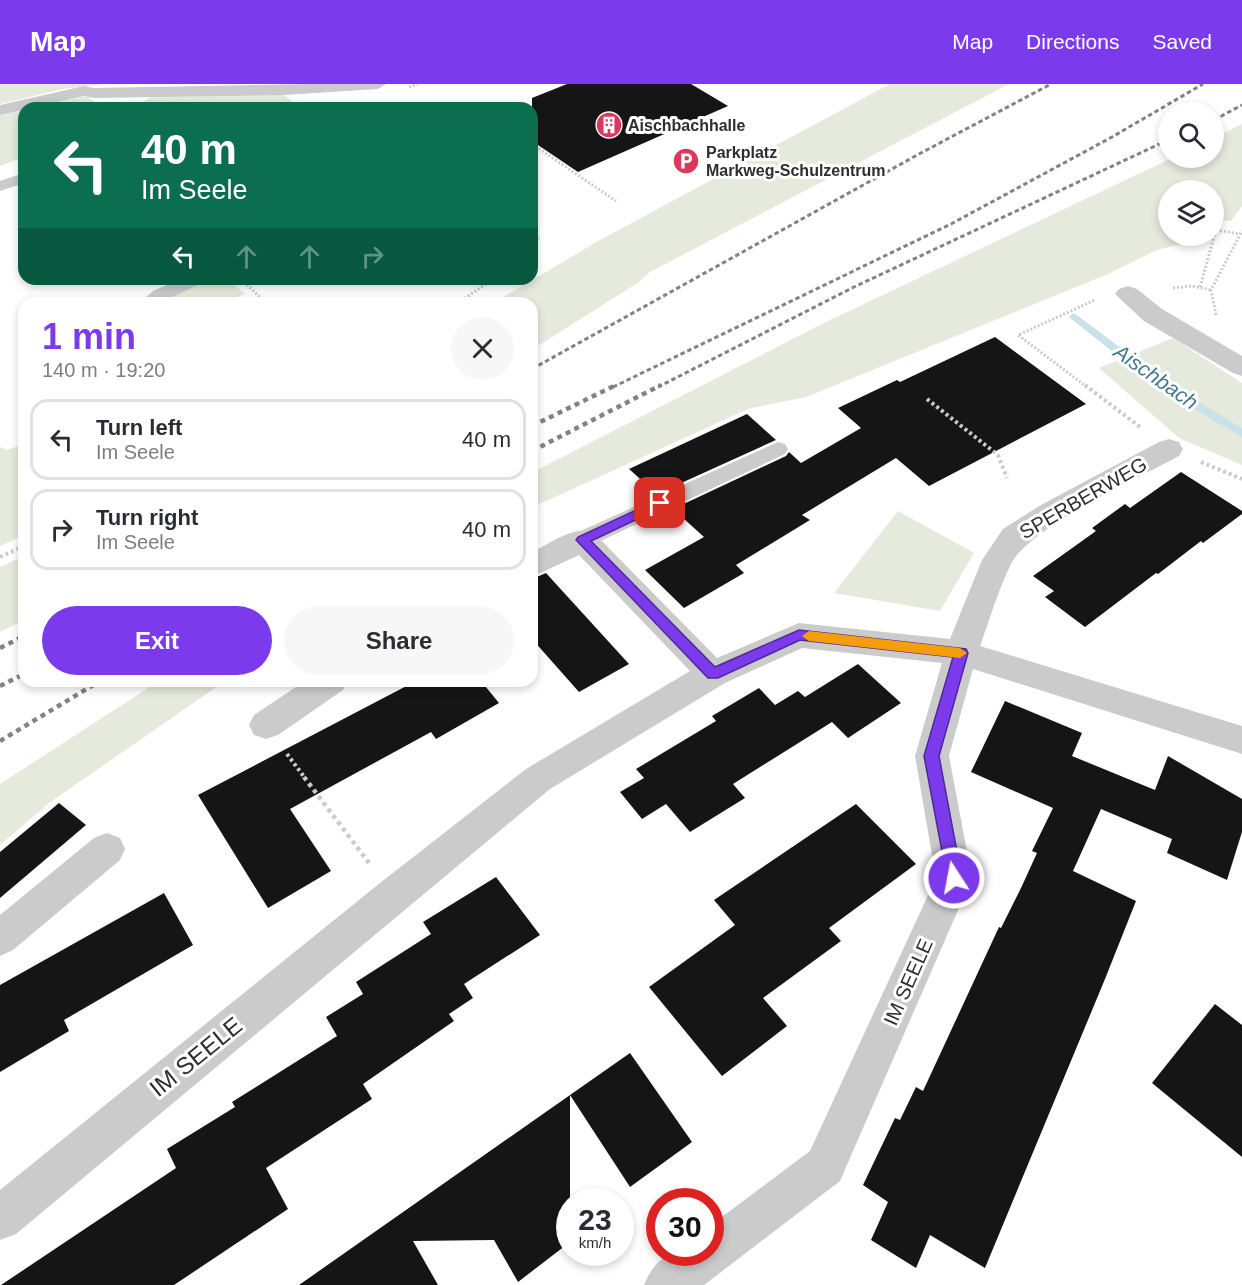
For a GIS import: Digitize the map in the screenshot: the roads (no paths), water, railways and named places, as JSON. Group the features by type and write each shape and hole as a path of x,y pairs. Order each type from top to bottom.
{"street":[{"path":"1128,294 1153,315 1242,367"},
{"name":"SPERBERWEG","path":"961,653 997,560 1014,537 1051,512 1169,449"},
{"path":"538,563 582,540 713,674"},
{"name":"IM SEELE","path":"0,1218 538,779 713,674 799,635 961,653 1242,740"},
{"name":"IM SEELE","path":"724,1242 825,1166 954,878 932,756 961,653"},
{"path":"266,725 322,687"},
{"path":"0,938 107,849"},
{"name":"IM SEELE","path":"667,1285 692,1266"}],"lane":[{"path":"35,102 84,91 94,93 284,90 378,84"},
{"path":"94,93 105,102"},
{"path":"0,110 18,106"},
{"path":"0,186 18,180"},
{"path":"157,297 183,285"},
{"path":"582,540 778,449"}],"waterway":[{"name":"Aischbach","path":"1074,316 1165,387 1242,433"}],"railway":[{"path":"538,366 919,154 1051,84"},
{"path":"613,387 951,224 1112,137 1203,84"},
{"path":"1224,115 1242,105"},
{"path":"658,387 854,287 1158,145"},
{"path":"538,423 616,385"},
{"path":"538,448 661,385"},
{"path":"0,648 18,639"},
{"path":"0,686 18,677"},
{"path":"0,741 90,687"}],"place":[{"name":"Aischbachhalle","path":"609,125"},
{"name":"Parkplatz Markweg-Schulzentrum","path":"686,161"}]}
